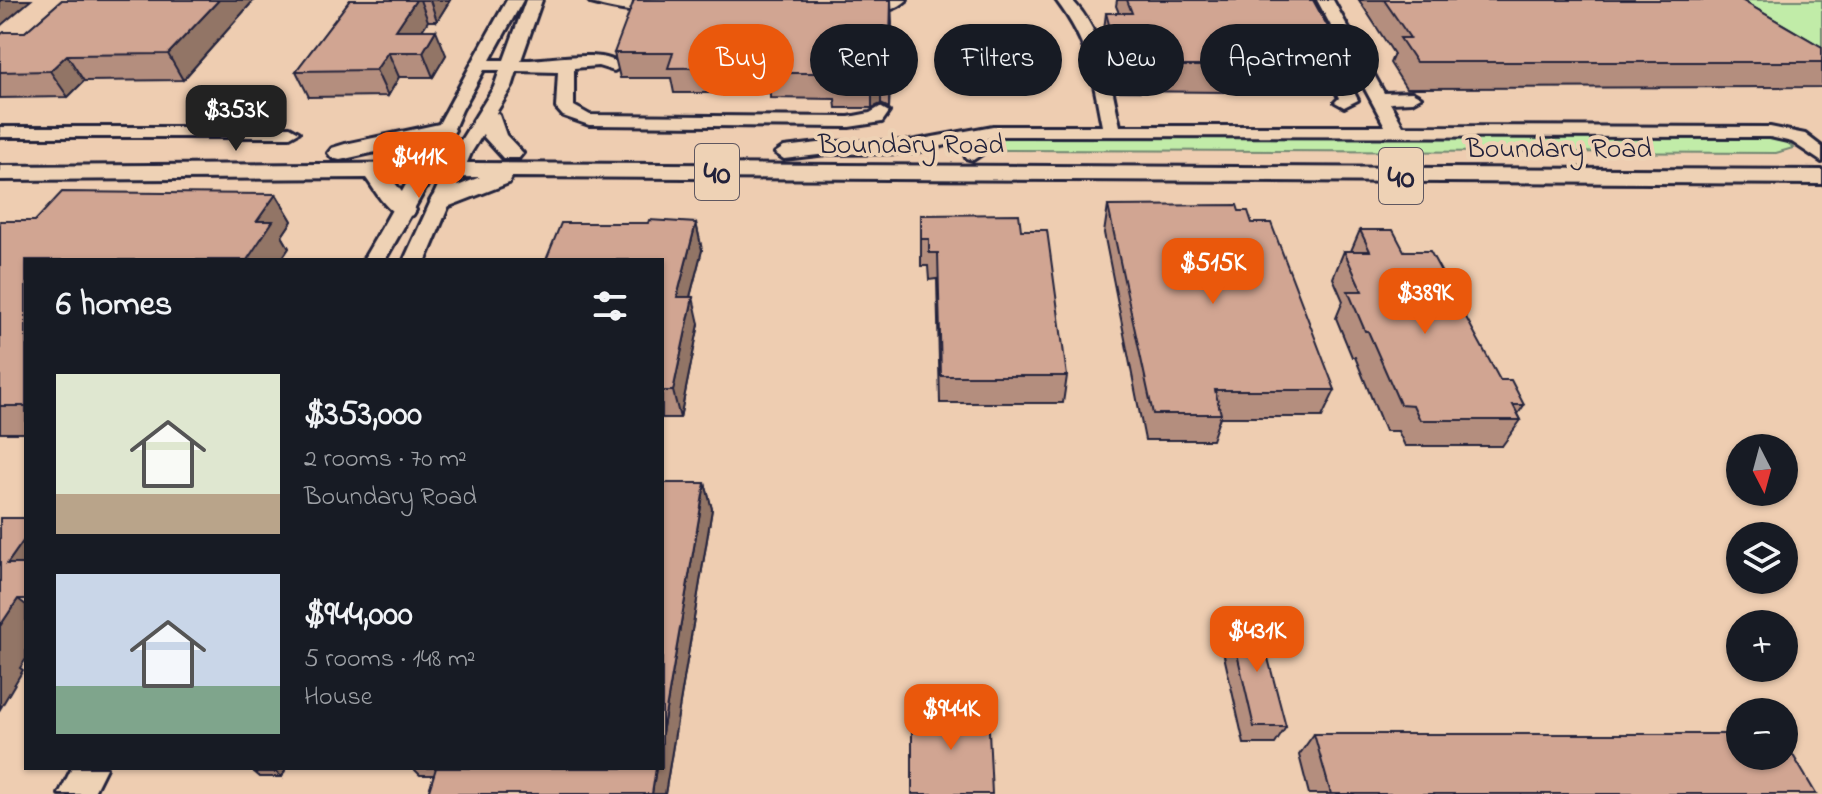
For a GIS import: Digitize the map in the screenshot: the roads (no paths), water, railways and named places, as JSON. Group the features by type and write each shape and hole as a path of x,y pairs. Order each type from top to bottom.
{"main road":[{"path":"442,201 514,162 495,137 488,115"},
{"path":"340,153 444,130"},
{"name":"Boundary Road","path":"0,156 185,144 430,162 977,154 1822,177"},
{"name":"Boundary Road","path":"514,162 784,153 1822,157"},
{"name":"Boundary Road","path":"0,173 373,171 430,162"},
{"path":"373,171 404,210"}],"street":[{"path":"375,258 404,210 515,0"},
{"path":"416,258 459,162 488,115 512,65 534,0"},
{"path":"596,0 623,6 681,8"},
{"path":"849,8 888,6 899,0"},
{"path":"1064,0 1078,13 1089,31 1112,132"},
{"path":"1325,0 1397,132"},
{"path":"478,65 600,61 614,66"},
{"path":"553,64 567,70 563,102 566,110 575,117 589,120 849,122 876,118 880,112"},
{"path":"1344,102 1349,100 1347,96"},
{"path":"1377,98 1412,97"},
{"name":"Boundary Road","path":"0,132 185,144 290,132"},
{"path":"977,154 1112,132 1770,132 1798,138 1822,157"},
{"path":"75,794 89,770"}]}
